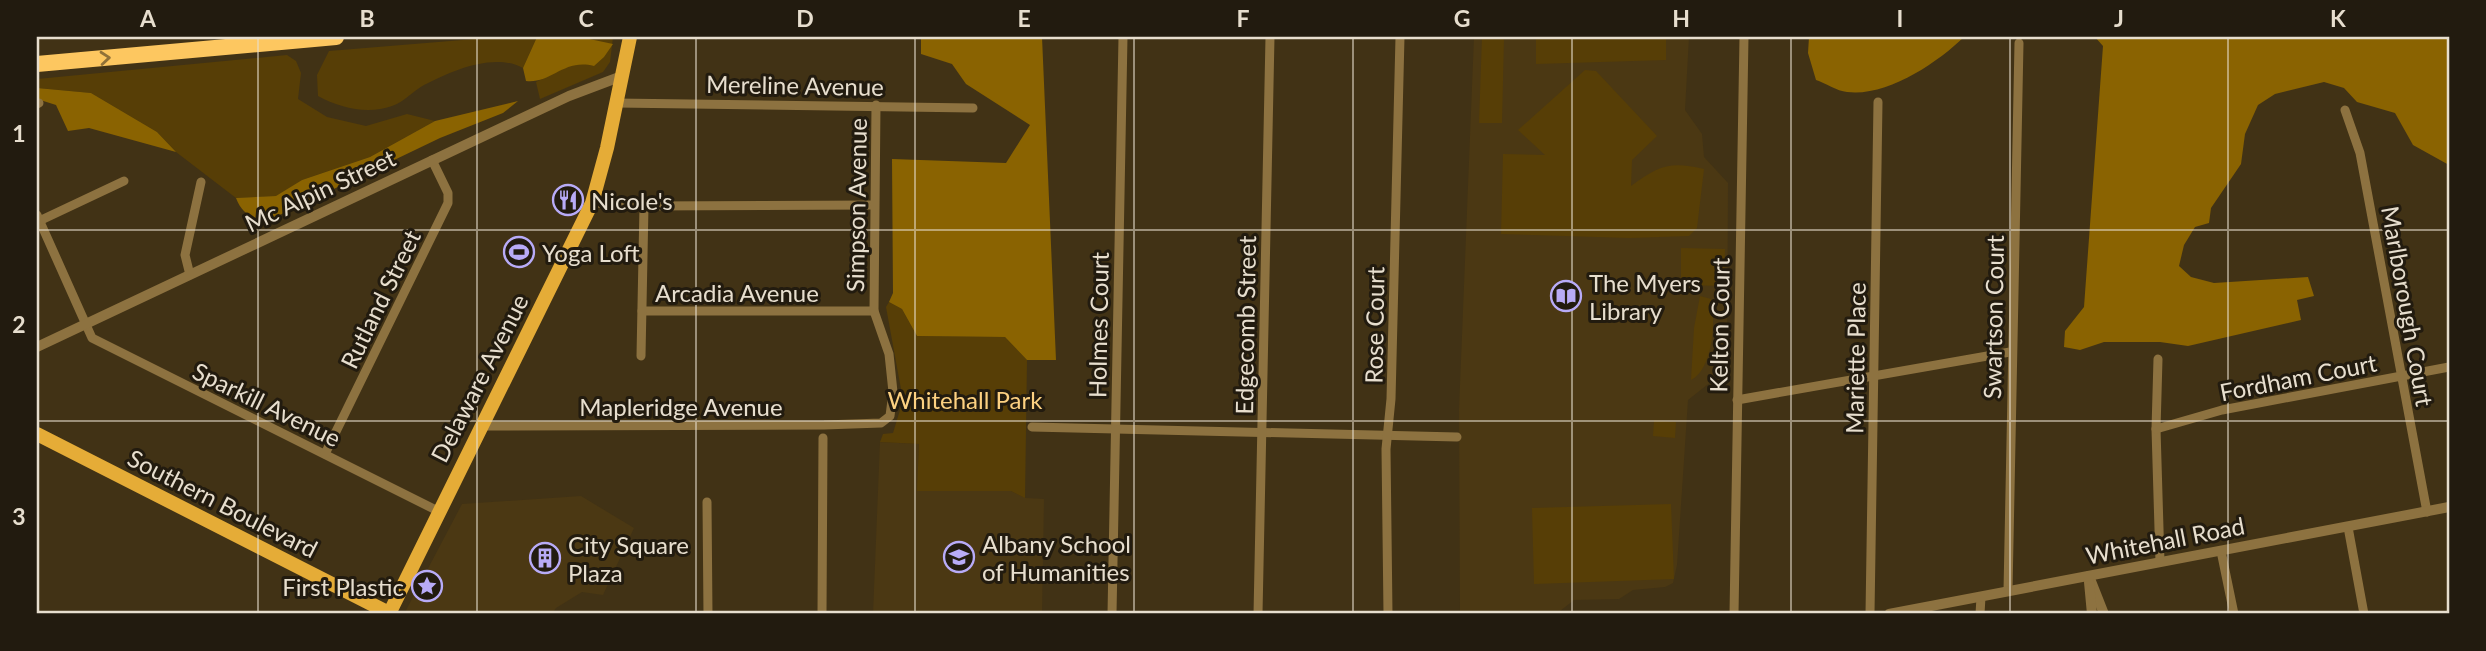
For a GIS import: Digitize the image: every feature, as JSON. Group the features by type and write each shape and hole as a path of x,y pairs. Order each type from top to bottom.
{"highway":[{"path":"37,64 336,37"}],"main road":[{"name":"Delaware Avenue","path":"389,614 592,203 629,44"},
{"name":"Southern Boulevard","path":"37,434 389,614"}],"street":[{"name":"Holmes Court","path":"1112,614 1122,37"},
{"name":"Edgecomb Street","path":"1258,614 1270,37"},
{"name":"Rose Court","path":"1388,614 1386,449 1389,435 1399,37"},
{"name":"Kelton Court","path":"1734,614 1744,37"},
{"name":"Swartson Court","path":"2008,592 2010,352 2019,43"},
{"name":"Mc Alpin Street","path":"37,347 569,96 622,76"},
{"name":"Mariette Place","path":"1870,614 1878,102"},
{"name":"Mereline Avenue","path":"616,103 973,108"},
{"name":"Simpson Avenue","path":"876,105 874,311 889,354 892,381 890,416 881,423"},
{"name":"Marlborough Court","path":"2344,110 2360,153 2427,512"},
{"name":"Rutland Street","path":"325,453 448,203 447,193 432,160"},
{"path":"86,324 38,219 124,181"},
{"path":"190,275 185,255 201,182"},
{"path":"592,203 644,206 874,205"},
{"path":"641,356 644,206"},
{"name":"Arcadia Avenue","path":"642,311 874,311"},
{"name":"Sparkill Avenue","path":"86,324 92,338 438,511"},
{"path":"1737,400 2010,352"},
{"path":"2158,359 2156,429 2160,562"},
{"name":"Fordham Court","path":"2156,429 2221,410 2449,367"},
{"name":"Mapleridge Avenue","path":"481,426 881,423"},
{"path":"1032,427 1457,437"},
{"path":"822,614 823,438"},
{"path":"707,502 708,614"},
{"name":"Whitehall Road","path":"1889,614 2449,508"},
{"path":"2347,527 2364,614"},
{"path":"2221,551 2234,614"},
{"path":"2089,576 2092,614"},
{"path":"2089,576 2104,614"},
{"path":"1980,614 1981,597"}],"shaded area":[{"path":"537,37 580,37 613,44 594,66 574,65 543,79 526,81 523,68"},
{"path":"921,37 1042,37 1056,360 1027,360 1005,337 917,336 902,309 889,302 893,293 892,159 1006,163 1030,125 966,84 952,64 921,54"},
{"path":"1474,37 1689,37 1685,110 1702,134 1704,157 1728,183 1727,369 1688,400 1677,565 1673,583 1665,587 1633,590 1619,599 1574,600 1560,611 1460,612 1459,410"},
{"path":"1809,37 1964,37 1940,57 1910,76 1894,84 1862,92 1843,91 1816,80 1808,53"},
{"path":"2095,37 2449,37 2449,165 2413,145 2395,113 2357,102 2344,88 2324,82 2275,94 2258,105 2245,134 2241,164 2211,208 2209,223 2195,227 2184,245 2179,266 2191,277 2214,283 2308,277 2314,296 2297,300 2301,320 2188,346 2160,342 2104,342 2080,350 2064,347 2065,331 2084,307 2103,46"},
{"path":"37,88 91,93 157,132 176,152 89,128 68,131 56,105 37,99"},
{"path":"518,101 503,113 440,138 265,222 247,214 236,198 276,196 302,180 370,157 435,121"},
{"name":"Albany School of Humanities","path":"880,442 919,444 918,491 1011,491 1026,498 1044,499 1042,614 873,614"},
{"name":"City Square Plaza","path":"581,496 634,528 603,595 582,592 556,608 552,614 404,614 462,504"}],"green space":[{"path":"499,37 537,37 523,68 499,62 473,65 420,87 396,104 383,109 354,109 318,96 317,75 329,51"},
{"path":"580,37 613,37 610,62 603,72 540,99 536,82 565,67 582,63 594,40"},
{"path":"1482,37 1504,37 1502,123 1479,123"},
{"path":"1536,37 1666,37 1666,60 1536,64"},
{"path":"287,55 296,61 301,73 298,99 327,117 366,126 407,114 435,121 370,157 302,180 277,196 236,198 176,152 157,132 91,93 37,88 37,79"},
{"path":"1585,70 1596,71 1657,136 1632,160 1631,186 1665,167 1682,165 1704,169 1697,228 1689,236 1630,238 1501,234 1503,154 1545,155 1518,130"},
{"path":"1681,248 1725,249 1724,286 1681,285"},
{"path":"1700,296 1711,299 1713,331 1704,366 1691,380 1694,328"},
{"name":"Whitehall Park","path":"889,302 902,309 917,336 1005,337 1027,360 1025,498 1011,491 917,491 919,444 880,442 883,434 893,433 903,400 886,307"},
{"path":"1654,420 1676,422 1675,438 1653,436"},
{"path":"1671,504 1674,579 1534,584 1532,508"}],"place":[{"name":"Nicole's","path":"568,200"},
{"name":"Yoga Loft","path":"519,252"},
{"name":"The Myers Library","path":"1566,296"},
{"name":"Albany School of Humanities","path":"959,557"},
{"name":"City Square Plaza","path":"545,558"},
{"name":"First Plastic","path":"427,586"}]}
